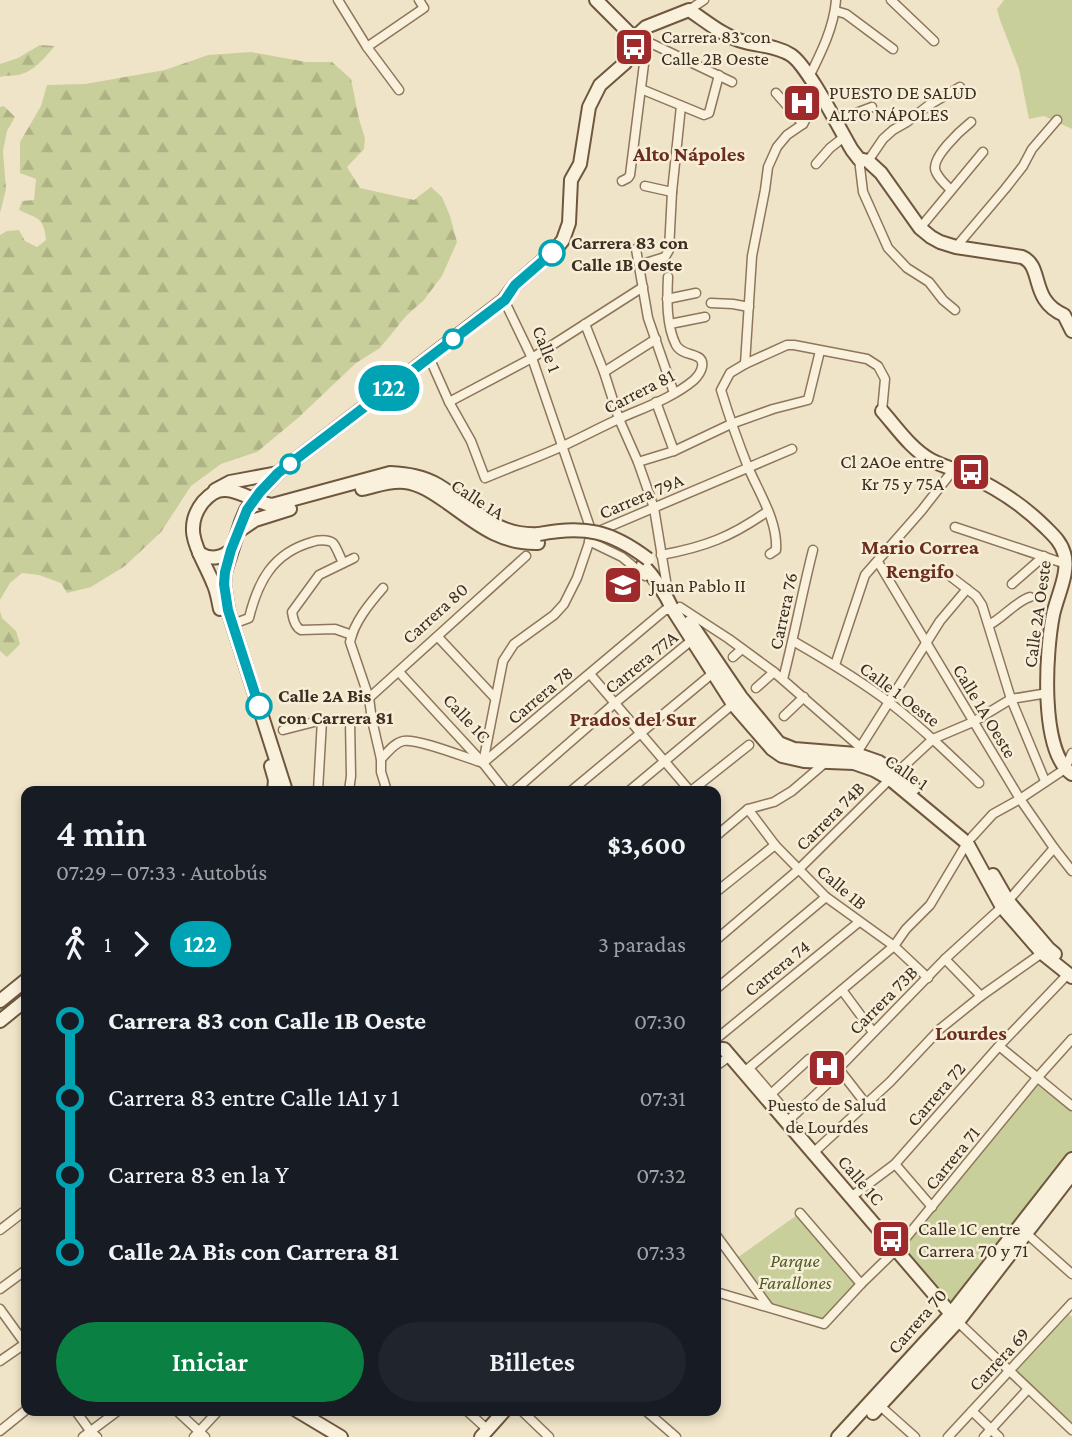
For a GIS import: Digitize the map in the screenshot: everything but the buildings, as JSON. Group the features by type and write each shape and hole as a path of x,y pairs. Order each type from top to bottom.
{"street":[{"path":"338,0 367,47 399,90"},
{"path":"596,0 640,39 732,82"},
{"path":"284,786 228,610 224,584 231,550 247,510 278,473 505,300 515,285 556,249 563,240 569,223 571,180 580,164 589,107 600,85 625,63 646,27 689,10 704,0"},
{"path":"810,77 836,11 836,0"},
{"path":"891,0 934,41"},
{"path":"367,47 421,4"},
{"path":"689,10 715,28 743,42 782,50 794,57 810,77 852,150 887,180 920,228 940,242 956,247 1029,259 1046,303 1055,311 1068,314 1072,331"},
{"path":"836,11 846,14 893,49"},
{"path":"622,181 629,177 641,89 640,39"},
{"path":"641,89 707,114 719,75"},
{"path":"955,310 929,282 898,261 888,248 863,192 864,160 883,139 929,104 960,86"},
{"path":"745,364 752,256 768,167 777,146 803,124 817,89"},
{"path":"776,93 803,124"},
{"path":"639,265 667,254 681,106"},
{"path":"835,121 872,107"},
{"path":"956,247 1005,189 1056,120"},
{"path":"951,190 934,167 955,136 971,122"},
{"path":"816,164 844,137"},
{"path":"920,228 983,152"},
{"path":"645,187 672,192"},
{"path":"636,249 648,318 674,393"},
{"name":"Carrera 81","path":"485,478 562,447 674,393 693,381 703,365 699,357 683,353 677,348 670,324 668,277"},
{"path":"449,402 532,358 643,287"},
{"path":"667,299 696,293"},
{"name":"Calle 1","path":"505,300 532,358 591,538 622,556 639,570 666,605 715,629 774,672 858,750 879,762 969,840 1005,904 1042,953 1071,973"},
{"path":"711,303 749,307"},
{"path":"670,324 705,317"},
{"path":"585,324 654,508 651,560 718,541 744,528 768,511"},
{"path":"604,372 656,339"},
{"path":"770,554 777,546 773,524 748,468 720,390 730,373 787,345 867,359 878,366 885,379 882,411"},
{"path":"638,462 674,451 732,424 808,400 820,351"},
{"name":"Calle 1A","path":"429,357 449,402 471,441 485,478"},
{"path":"656,402 674,451"},
{"name":"Calle 2A Oeste","path":"882,411 917,451 932,461 995,488 1035,517 1055,537 1063,550 1069,564 1054,613 1047,659 1051,734 1055,751 1068,771"},
{"name":"Carrera 79A","path":"483,763 503,661 514,644 554,615 564,604 577,578 591,538 792,449"},
{"path":"835,665 865,575 954,469"},
{"path":"274,786 273,773 214,586 194,540 193,524 197,512 211,493 220,486 278,473"},
{"name":"Calle 1A","path":"211,493 227,490 267,504 279,504 390,473 405,474 438,485 494,525 513,533 539,538"},
{"name":"Calle 1A","path":"239,531 268,515 389,482 405,482 422,486 489,532 512,541 539,538 562,530 586,530 608,535 651,560 666,581"},
{"path":"955,527 1069,564"},
{"path":"233,624 249,618 255,596 268,571 276,561 295,548 315,541 328,541 334,544 343,563"},
{"path":"199,553 216,558 231,550"},
{"name":"Carrera 76","path":"783,680 813,550"},
{"name":"Carrera 80","path":"369,698 526,556"},
{"path":"1012,584 1044,556"},
{"path":"352,635 335,629 301,630 292,618 294,608 318,575 355,558"},
{"name":"Calle 1A","path":"651,560 656,579 673,609"},
{"name":"Calle 1A Oeste","path":"878,562 1020,799 1072,871"},
{"path":"950,576 976,596 982,605 1011,699 1045,781"},
{"name":"Calle 1","path":"666,581 673,609 779,743 794,749 858,750"},
{"path":"383,587 370,603 350,642 369,698 386,786"},
{"path":"858,750 940,621 967,589"},
{"path":"989,625 1030,597"},
{"name":"Carrera 78","path":"483,763 673,609"},
{"name":"Carrera 77A","path":"520,786 615,703 696,638 715,629"},
{"path":"438,637 495,698"},
{"name":"Calle 1","path":"696,638 713,673 733,704 766,743 782,756 804,761 854,763 893,776"},
{"name":"Calle 1 Oeste","path":"793,641 835,665 888,702 933,739 979,783"},
{"path":"733,657 742,649"},
{"name":"Calle 1C","path":"399,672 501,786"},
{"path":"756,688 774,672"},
{"path":"577,786 713,673"},
{"path":"590,674 687,786"},
{"name":"Carrera 74B","path":"721,936 798,870 933,739 973,722 1011,699 1048,693"},
{"path":"784,716 804,697"},
{"path":"635,786 733,704"},
{"path":"284,730 322,720 372,720"},
{"path":"318,786 322,720"},
{"path":"350,720 350,786"},
{"path":"381,759 404,741 483,763"},
{"path":"697,786 749,745"},
{"path":"1042,953 940,1029 815,1151 771,1094 746,1070 894,946 906,929 930,905 969,840 993,814 1045,781 1068,771 1072,753"},
{"path":"721,832 748,809 774,802 792,791 826,762"},
{"name":"Calle 1B","path":"748,809 775,845 826,897 894,946 928,978"},
{"path":"721,888 775,845"},
{"name":"Carrera 73B","path":"791,1118 828,1083 838,1068 945,959 1005,904 1054,848"},
{"path":"721,985 826,897"},
{"name":"Calle 1","path":"1005,904 1071,973"},
{"name":"Carrera 74","path":"721,1047 859,922"},
{"path":"945,959 981,996"},
{"name":"Carrera 72","path":"851,1197 895,1164 999,1046 1071,973"},
{"path":"0,1001 21,984"},
{"path":"842,990 873,1032"},
{"path":"0,1021 21,1004"},
{"name":"Carrera 71","path":"769,1307 824,1324 896,1250 1072,1039"},
{"path":"999,1046 1072,1106"},
{"name":"Calle 1C","path":"721,1049 746,1070 950,1316 1072,1429"},
{"path":"771,1094 809,1059"},
{"path":"838,1068 866,1104"},
{"name":"Carrera 70","path":"950,1316 1072,1159"},
{"path":"895,1164 932,1207"},
{"name":"Carrera 70","path":"850,1437 950,1316 1026,1233 1072,1174"},
{"path":"800,1213 861,1284"},
{"path":"0,1230 21,1214"},
{"path":"1026,1233 1072,1274"},
{"path":"721,1242 769,1307"},
{"path":"0,1289 21,1274"},
{"path":"721,1293 769,1307"},
{"name":"Carrera 69","path":"948,1437 1072,1303"},
{"path":"0,1309 21,1337"},
{"path":"0,1361 21,1347"},
{"path":"984,1437 1028,1389"},
{"path":"876,1403 915,1437"},
{"name":"Carrera 70","path":"838,1437 876,1403"},
{"path":"972,1411 999,1437"},
{"path":"0,1431 21,1414"},
{"path":"79,1416 90,1435 113,1416"},
{"path":"182,1416 200,1435 214,1416"},
{"path":"306,1416 341,1437"},
{"path":"471,1416 484,1433 500,1416"},
{"path":"527,1416 548,1437"},
{"path":"652,1416 676,1437"},
{"path":"1063,1437 1072,1429"}],"green space":[{"path":"1004,0 1072,0 1072,129 1044,116 1029,119 1019,69 997,9"},
{"path":"40,45 55,46 29,71 0,77 0,64 18,58"},
{"path":"251,52 306,62 332,62 351,79 365,138 364,149 347,167 360,188 414,200 431,187 442,197 457,242 442,276 380,348 356,363 298,418 257,452 221,464 191,486 161,532 125,566 91,587 67,593 61,583 39,575 22,573 10,583 0,600 0,235 19,230 25,241 37,247 46,240 42,223 19,210 22,201 34,200 36,179 20,173 20,142 41,106 47,85 85,84 165,70 208,55"},
{"path":"4,106 15,117 7,131 3,151 6,189 0,213 0,107"},
{"path":"0,611 2,618 16,631 20,644 7,657 0,651"},
{"path":"1037,1078 1072,1106 1072,1159 951,1314 896,1250"},
{"name":"Parque Farallones","path":"800,1213 861,1284 824,1324 769,1306 734,1260"},
{"path":"1065,1311 1072,1317 1072,1427 1009,1371"}],"waterway":[{"path":"0,1011 21,994"}],"bus line":[{"name":"122","path":"259,706 228,610 224,584 231,550 247,510 278,473 505,300 515,285 552,253"}],"place":[{"name":"Carrera 83 con Calle 2B Oeste","path":"634,47"},
{"name":"PUESTO DE SALUD ALTO NÁPOLES","path":"802,103"},
{"name":"Carrera 83 con Calle 1B Oeste","path":"552,253"},
{"name":"Cl 2AOe entre Kr 75 y 75A","path":"971,472"},
{"name":"Juan Pablo II","path":"623,585"},
{"name":"Calle 2A Bis con Carrera 81","path":"259,706"},
{"name":"Puesto de Salud de Lourdes","path":"827,1068"},
{"name":"Calle 1C entre Carrera 70 y 71","path":"891,1239"}],"district":[{"name":"Alto Nápoles","path":"689,154"},
{"name":"Mario Correa Rengifo","path":"920,559"},
{"name":"Prados del Sur","path":"633,719"},
{"name":"Lourdes","path":"971,1033"}]}
